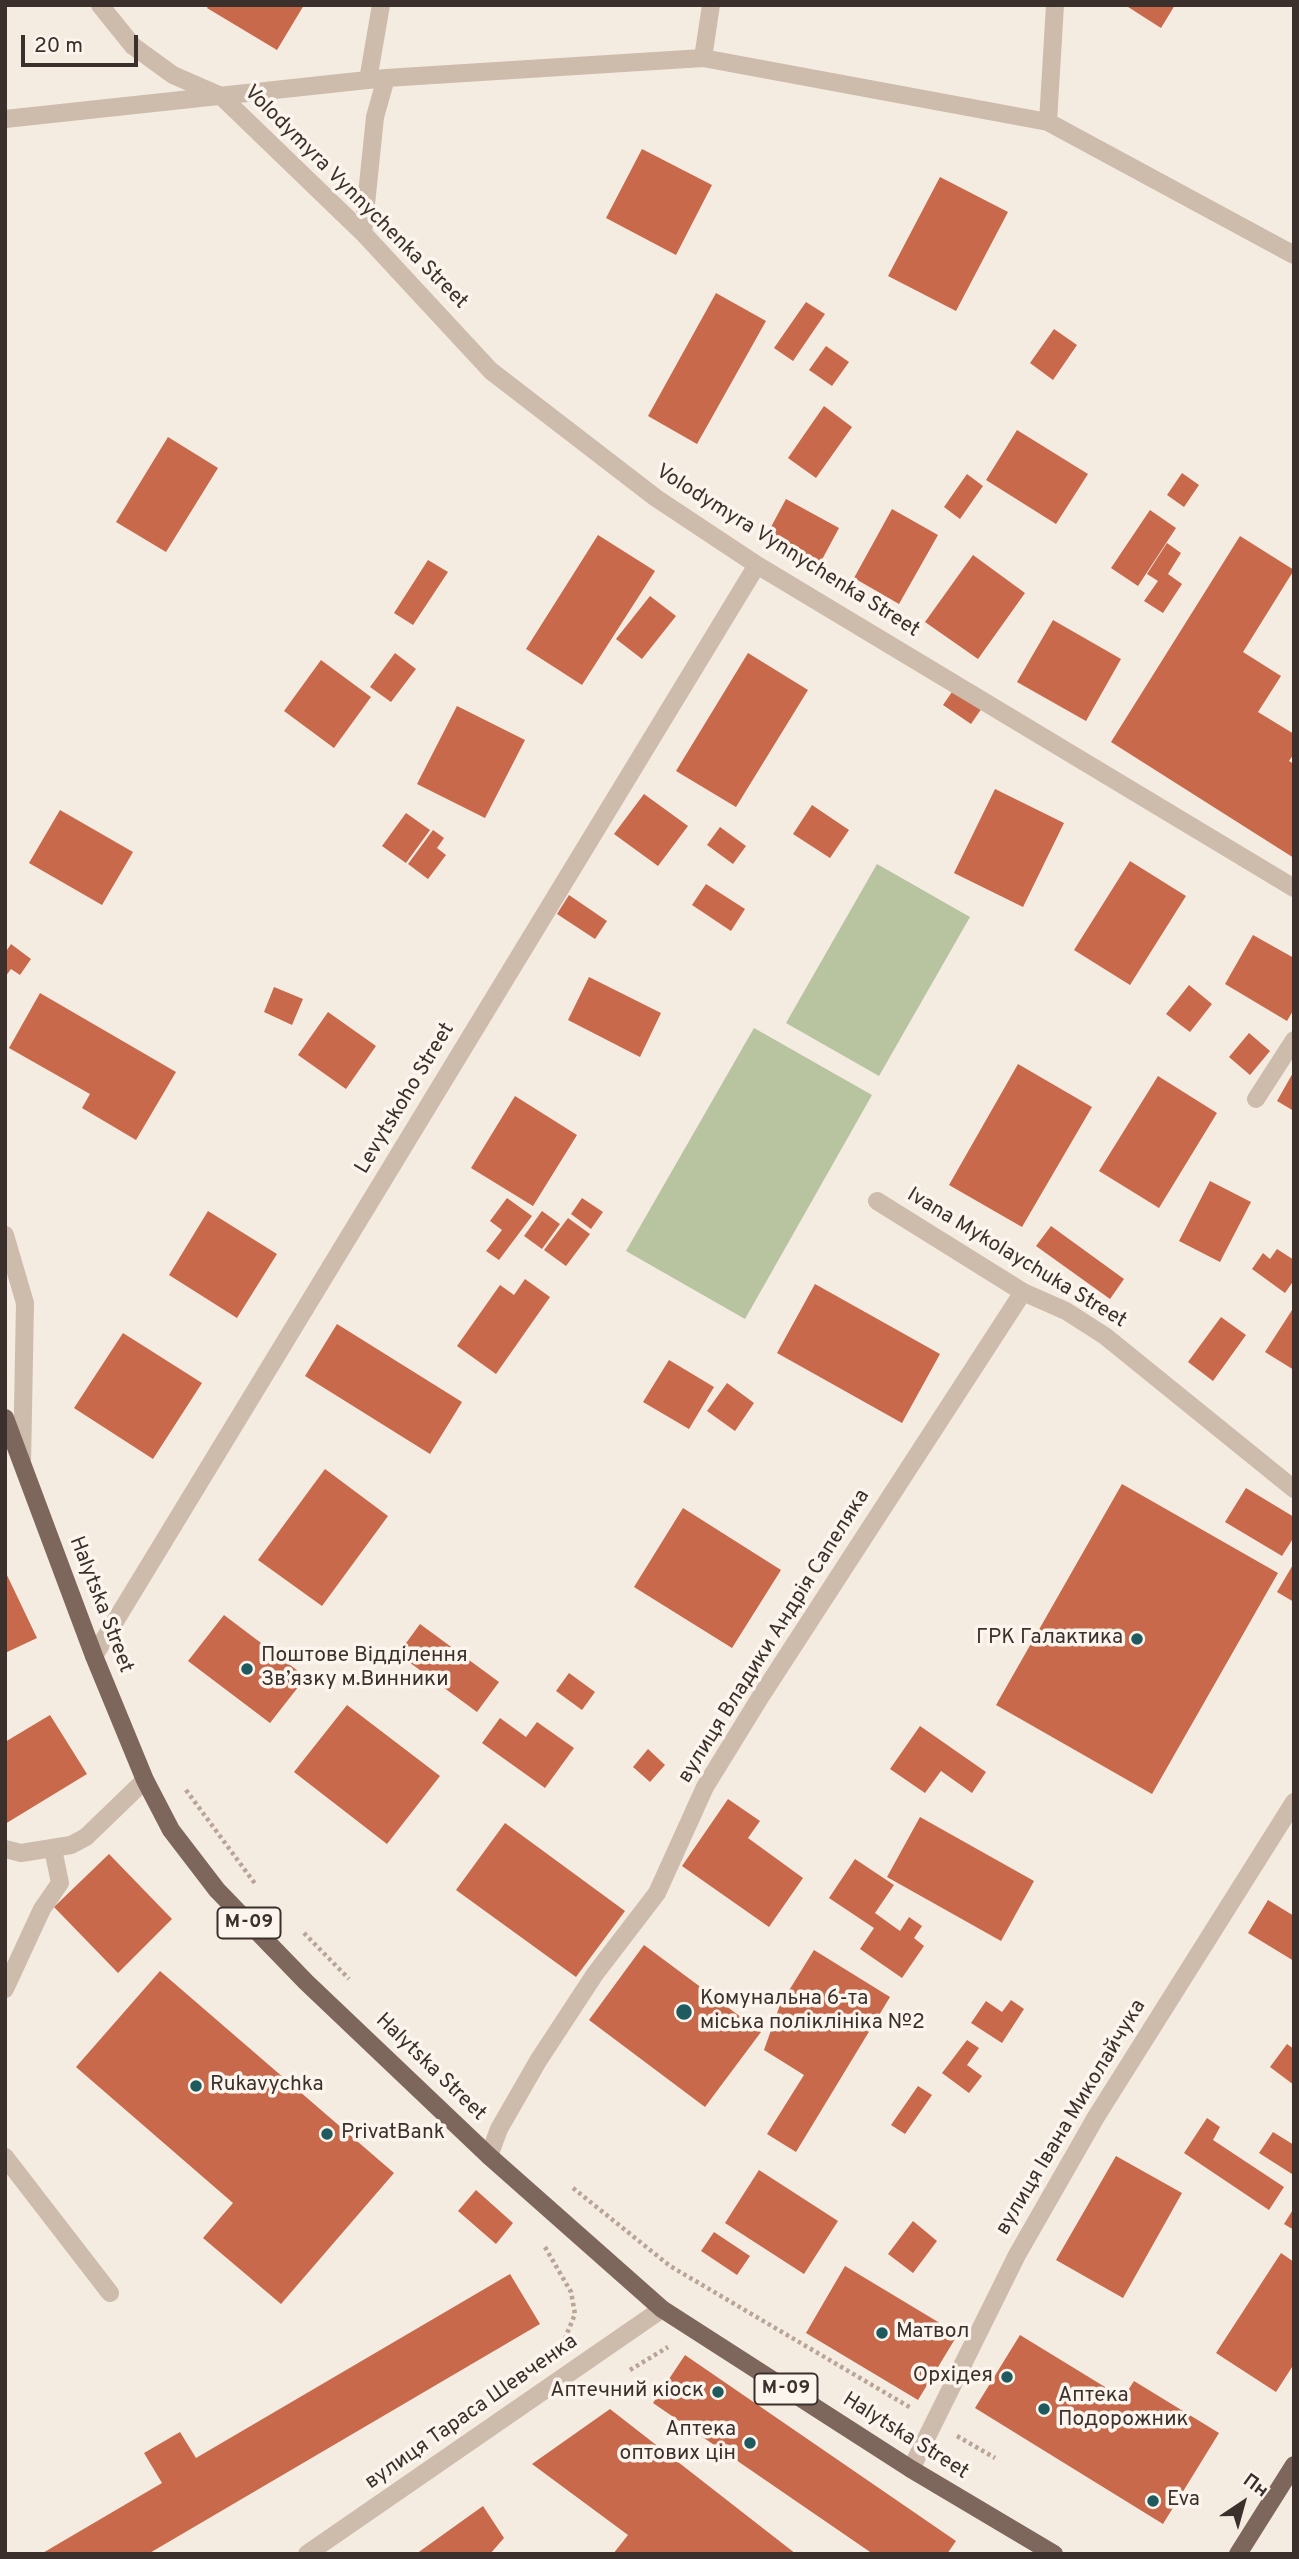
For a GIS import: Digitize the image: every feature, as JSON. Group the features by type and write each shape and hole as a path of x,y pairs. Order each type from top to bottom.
{"main road":[{"name":"Halytska Street","path":"5,1418 94,1656 145,1780 171,1830 217,1890 306,1982 489,2155 662,2309 911,2469 1054,2554"},
{"path":"1238,2554 1294,2465"}],"street":[{"name":"Volodymyra Vynnychenka Street","path":"100,5 133,46 173,75 221,96 363,233 491,371 656,498 757,565 1294,888"},
{"path":"363,233 375,117 381,5"},
{"path":"703,58 711,5"},
{"path":"1048,122 1055,5"},
{"name":"Volodymyra Vynnychenka Street","path":"221,96 377,79 703,58 1048,122 1294,255"},
{"path":"5,119 221,96"},
{"name":"Levytskoho Street","path":"94,1656 757,565"},
{"path":"1256,1099 1294,1040"},
{"name":"Ivana Mykolaychuka Street","path":"877,1201 1023,1292 1066,1311 1105,1336 1294,1489"},
{"path":"5,1235 24,1303 22,1463"},
{"name":"вулиця Владики Андрія Сапеляка","path":"489,2155 499,2129 538,2061 595,1975 657,1893 705,1787 761,1696 1023,1292"},
{"path":"5,1849 21,1853 53,1849 86,1837 145,1780"},
{"name":"вулиця Івана Миколайчука","path":"911,2469 1017,2255 1089,2129 1294,1802"},
{"path":"5,1989 42,1909 60,1882 53,1849"},
{"path":"5,2157 110,2292"},
{"name":"вулиця Тараса Шевченка","path":"307,2554 662,2309"}],"path":[{"path":"180,1782 258,1888"},
{"path":"297,1927 355,1984"},
{"path":"564,2180 670,2266 995,2458"},
{"path":"625,2373 671,2346"}],"green space":[{"path":"877,864 970,917 879,1076 786,1023"},
{"path":"754,1028 872,1095 745,1319 626,1251"}],"building":[{"path":"209,5 304,5 277,50 207,8"},
{"path":"1125,5 1175,5 1161,28"},
{"path":"642,149 712,185 676,255 606,218"},
{"path":"940,177 1008,212 956,311 888,276"},
{"path":"716,293 766,321 697,444 648,416"},
{"path":"806,302 825,314 793,361 774,348"},
{"path":"1054,329 1077,345 1053,380 1030,363"},
{"path":"826,346 849,362 832,386 809,370"},
{"path":"824,406 852,427 816,478 788,458"},
{"path":"1017,430 1088,474 1056,524 986,480"},
{"path":"168,437 218,468 166,552 116,522"},
{"path":"1182,473 1199,485 1184,507 1167,495"},
{"path":"967,474 983,486 960,519 944,507"},
{"path":"786,499 839,528 818,567 765,538"},
{"path":"892,509 938,535 899,604 854,578"},
{"path":"1150,510 1176,528 1138,586 1111,568"},
{"path":"598,535 655,571 582,685 526,649"},
{"path":"1240,536 1294,570 1243,652 1281,676 1258,712 1294,734 1294,754 1289,761 1294,764 1294,858 1111,742"},
{"path":"1167,543 1181,553 1168,574 1182,584 1163,613 1144,601 1158,581 1147,574"},
{"path":"973,555 1025,593 978,659 925,622"},
{"path":"428,560 448,572 413,625 394,613"},
{"path":"650,596 676,616 642,659 616,639"},
{"path":"1053,620 1121,659 1086,721 1017,682"},
{"path":"395,653 416,669 391,702 370,687"},
{"path":"748,653 808,690 736,807 676,771"},
{"path":"321,660 371,697 334,748 284,711"},
{"path":"954,689 982,708 971,724 943,705"},
{"path":"457,706 525,740 485,818 417,784"},
{"path":"995,789 1064,823 1023,907 954,873"},
{"path":"644,794 688,826 658,866 614,834"},
{"path":"812,805 849,830 830,858 793,834"},
{"path":"60,810 133,852 102,905 29,863"},
{"path":"406,813 430,830 406,863 382,846"},
{"path":"720,827 746,846 733,864 707,845"},
{"path":"433,830 444,838 437,848 446,855 428,879 408,864"},
{"path":"1130,861 1186,896 1130,985 1074,950"},
{"path":"706,884 745,909 731,931 692,905"},
{"path":"569,895 607,921 595,939 557,914"},
{"path":"1253,935 1294,958 1294,1009 1287,1021 1225,984"},
{"path":"11,944 31,959 20,975 11,969 5,977 5,953"},
{"path":"589,977 661,1013 640,1057 568,1020"},
{"path":"1189,985 1212,1004 1190,1032 1166,1014"},
{"path":"274,987 303,999 292,1025 264,1012"},
{"path":"40,993 176,1072 136,1140 82,1108 90,1094 9,1048"},
{"path":"328,1012 376,1046 346,1089 298,1055"},
{"path":"1249,1033 1270,1051 1250,1075 1229,1057"},
{"path":"1018,1064 1092,1107 1022,1227 949,1185"},
{"path":"1294,1071 1294,1111 1277,1101"},
{"path":"1158,1076 1217,1113 1159,1208 1099,1171"},
{"path":"515,1096 577,1135 533,1206 471,1168"},
{"path":"1210,1181 1251,1202 1220,1262 1179,1241"},
{"path":"507,1198 532,1216 499,1260 486,1251 502,1230 490,1221"},
{"path":"582,1198 603,1212 591,1229 571,1214"},
{"path":"208,1211 277,1254 237,1318 169,1275"},
{"path":"542,1211 560,1224 542,1249 524,1236"},
{"path":"568,1218 590,1234 566,1266 544,1250"},
{"path":"1051,1226 1124,1279 1110,1299 1036,1246"},
{"path":"1277,1249 1294,1260 1294,1280 1285,1293 1252,1269 1263,1253 1270,1259"},
{"path":"525,1279 550,1297 496,1374 457,1346 500,1285 514,1295"},
{"path":"815,1284 940,1354 902,1423 777,1353"},
{"path":"1294,1307 1294,1370 1265,1352"},
{"path":"1221,1317 1246,1335 1213,1381 1188,1362"},
{"path":"337,1324 462,1402 430,1454 305,1376"},
{"path":"123,1333 202,1383 153,1459 74,1408"},
{"path":"669,1360 714,1387 689,1429 643,1402"},
{"path":"727,1383 754,1403 735,1431 707,1411"},
{"path":"325,1469 388,1516 322,1606 258,1560"},
{"name":"ГРК Галактика","path":"1122,1484 1278,1573 1152,1794 996,1705"},
{"path":"1246,1488 1294,1517 1294,1537 1282,1556 1225,1522"},
{"path":"683,1508 781,1570 732,1648 634,1587"},
{"path":"1294,1563 1294,1602 1277,1592"},
{"path":"5,1571 37,1638 5,1653"},
{"name":"Поштове Відділення Зв’язку м.Винники","path":"224,1615 306,1677 270,1723 188,1661"},
{"path":"420,1624 499,1682 477,1712 398,1654"},
{"path":"569,1673 595,1692 582,1710 556,1691"},
{"path":"347,1705 440,1776 387,1844 294,1772"},
{"path":"50,1715 87,1774 5,1824 5,1742"},
{"path":"500,1718 526,1737 537,1722 574,1748 545,1788 482,1743"},
{"path":"920,1726 986,1772 972,1793 941,1771 925,1793 890,1769"},
{"path":"648,1749 665,1765 650,1782 633,1767"},
{"path":"728,1799 760,1821 748,1838 803,1878 769,1927 682,1866"},
{"path":"920,1817 1034,1881 1001,1941 887,1877"},
{"path":"505,1823 625,1911 576,1977 456,1890"},
{"path":"109,1854 172,1919 118,1973 54,1907"},
{"path":"855,1859 894,1885 875,1913 900,1931 909,1917 922,1926 914,1938 924,1946 902,1978 860,1949 874,1928 829,1898"},
{"path":"1268,1900 1294,1916 1294,1961 1248,1933"},
{"path":"644,1945 761,2032 705,2107 589,2020"},
{"path":"814,1950 890,1997 796,2152 767,2134 804,2075 764,2050 780,2005"},
{"path":"160,1971 394,2173 281,2304 203,2238 233,2203 76,2067"},
{"path":"1011,2000 1024,2009 1002,2043 971,2023 986,2001 1002,2012"},
{"path":"967,2040 979,2048 967,2065 982,2076 969,2093 942,2073"},
{"path":"1287,2044 1294,2049 1294,2085 1270,2067"},
{"path":"918,2086 932,2095 905,2134 891,2125"},
{"path":"1207,2118 1220,2127 1213,2140 1284,2187 1269,2210 1184,2153"},
{"path":"1273,2132 1294,2145 1292,2174 1259,2153"},
{"path":"1116,2156 1182,2193 1123,2298 1056,2260"},
{"path":"759,2170 838,2221 804,2274 725,2223"},
{"path":"476,2190 513,2223 496,2244 458,2211"},
{"path":"1294,2208 1294,2230 1284,2224"},
{"path":"913,2221 937,2241 913,2273 888,2254"},
{"path":"714,2232 750,2256 737,2275 701,2251"},
{"path":"1281,2253 1294,2262 1294,2364 1276,2392 1216,2353"},
{"name":"Матвол","path":"845,2266 958,2334 918,2400 806,2333"},
{"path":"510,2274 540,2324 148,2554 41,2554 162,2483 144,2453 180,2432 196,2458"},
{"path":"1020,2335 1123,2398 1134,2381 1219,2433 1163,2524 975,2408"},
{"path":"685,2355 956,2541 947,2554 873,2554 653,2403"},
{"path":"610,2409 796,2554 613,2554 628,2535 532,2464"},
{"path":"483,2506 504,2538 490,2554 416,2554"}],"place":[{"name":"ГРК Галактика","path":"1137,1639"},
{"name":"Поштове Відділення Зв’язку м.Винники","path":"247,1669"},
{"name":"Комунальна 6-та міська поліклініка №2","path":"684,2012"},
{"name":"Rukavychka","path":"196,2086"},
{"name":"PrivatBank","path":"327,2134"},
{"name":"Матвол","path":"882,2333"},
{"name":"Орхідея","path":"1007,2377"},
{"name":"Аптечний кіоск","path":"718,2392"},
{"name":"Аптека Подорожник","path":"1044,2409"},
{"name":"Аптека оптових цін","path":"750,2443"},
{"name":"Eva","path":"1153,2501"}]}
